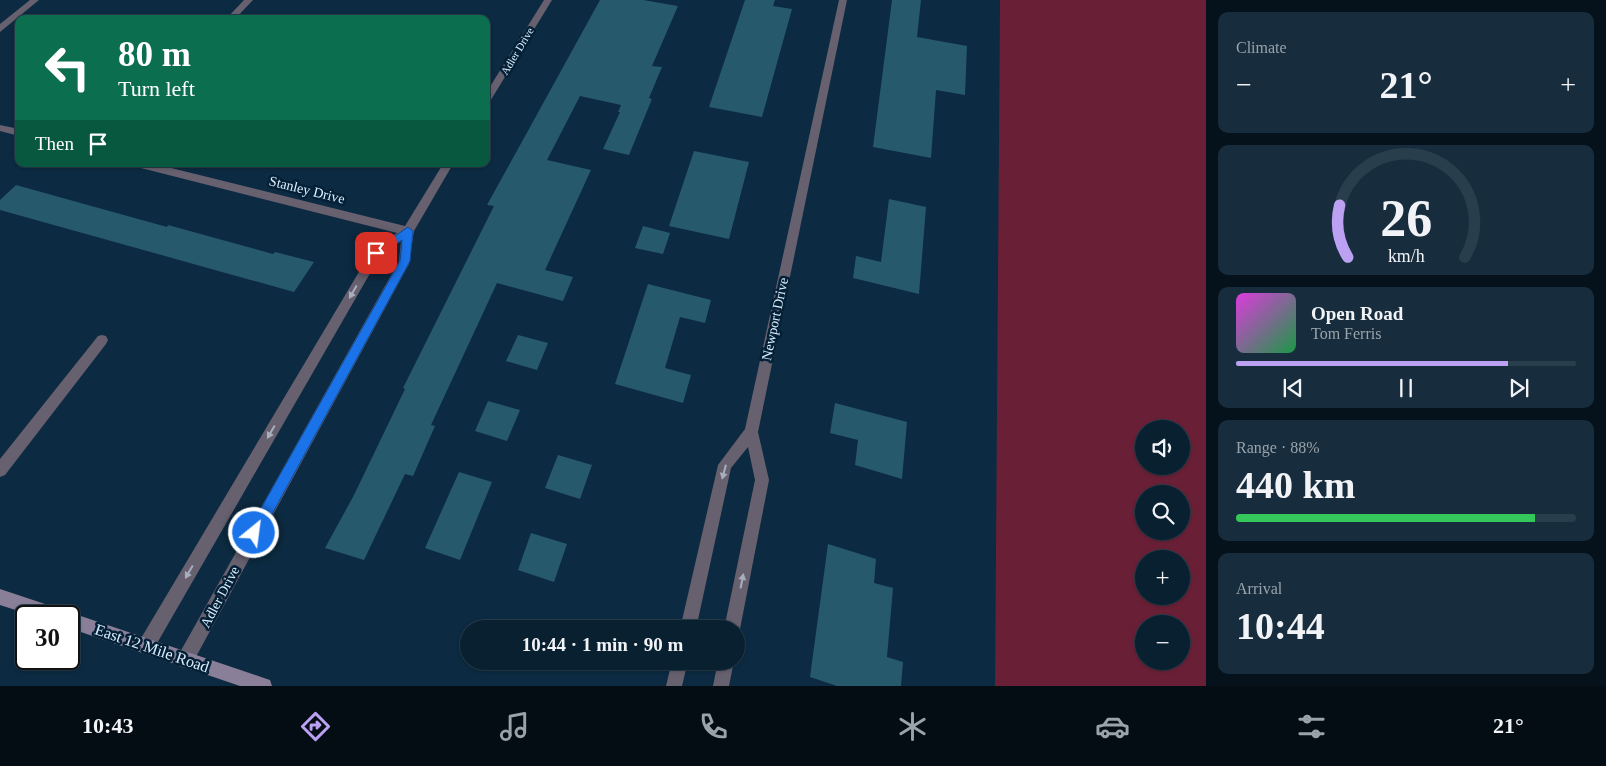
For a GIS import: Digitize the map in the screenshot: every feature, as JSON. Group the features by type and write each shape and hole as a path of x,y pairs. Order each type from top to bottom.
{"main road":[{"path":"0,597 24,605"},
{"name":"East 12 Mile Road","path":"80,624 264,686"}],"street":[{"path":"16,15 35,0"},
{"path":"234,15 249,0"},
{"name":"Adler Drive","path":"490,94 548,0"},
{"name":"Newport Drive","path":"690,620 725,465 751,432 844,0"},
{"path":"0,28 15,16"},
{"path":"0,128 15,132"},
{"name":"Stanley Drive","path":"153,167 408,231"},
{"name":"Adler Drive","path":"186,660 405,261 408,231 446,167"},
{"path":"146,646 376,253 408,231"},
{"path":"0,470 102,340"},
{"path":"734,620 762,480 751,432"},
{"path":"674,686 678,670"},
{"path":"721,686 724,670"}],"shaded area":[{"path":"1000,0 1206,0 1206,686 995,686"}],"building":[{"path":"600,0 643,0 678,6 652,66 662,67 649,98 652,99 629,155 603,149 620,112 618,112 621,105 580,96 547,160 591,170 545,270 573,277 563,301 497,283 431,425 435,426 413,476 405,474 364,560 325,548 354,495 405,389 403,388 494,206 487,205"},
{"path":"745,0 775,0 773,6 792,9 762,117 709,107"},
{"path":"892,0 921,0 917,37 967,46 965,95 936,90 931,158 873,147"},
{"path":"694,151 749,162 729,239 669,226"},
{"path":"16,185 167,227 168,225 273,254 275,252 314,262 294,292 0,210 0,200"},
{"path":"889,199 926,207 919,294 853,278 856,256 881,262"},
{"path":"643,226 670,233 663,254 635,248"},
{"path":"648,284 711,300 705,323 680,317 665,368 691,375 683,403 615,384"},
{"path":"518,335 548,343 537,370 506,361"},
{"path":"488,401 520,410 507,441 475,431"},
{"path":"835,403 907,422 902,479 855,465 858,440 830,433"},
{"path":"558,455 592,465 580,499 545,488"},
{"path":"459,472 492,482 460,560 425,548"},
{"path":"531,533 567,544 554,582 518,570"},
{"path":"828,544 876,559 874,583 893,588 887,657 903,662 901,686 837,686 810,677"}],"route":[{"path":"254,533 405,261 408,231 376,253"}]}
